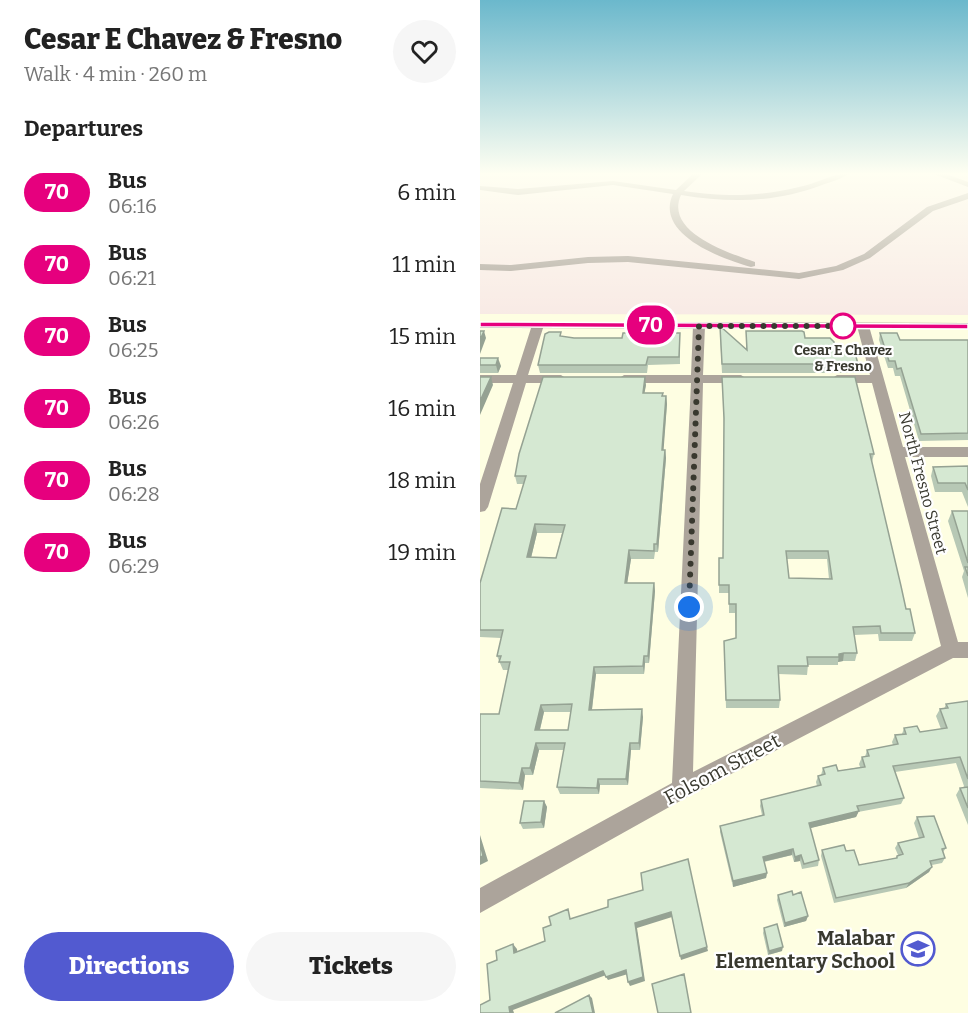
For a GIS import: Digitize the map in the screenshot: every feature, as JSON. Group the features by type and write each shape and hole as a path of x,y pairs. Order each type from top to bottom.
{"main road":[{"path":"480,325 968,326"}],"street":[{"path":"677,221 694,239 770,273"},
{"path":"480,267 519,269 597,259 638,258 799,276 838,268 867,256 913,221"},
{"path":"480,507 538,325"},
{"path":"682,789 699,326"},
{"name":"North Fresno Street","path":"863,326 896,452 959,650"},
{"path":"480,379 569,379"},
{"path":"616,379 757,379"},
{"path":"829,379 876,379"},
{"path":"896,452 968,452"},
{"name":"Folsom Street","path":"480,901 682,789 959,650"}],"shaded area":[{"path":"480,221 968,221 968,315 480,314"}],"building":[{"path":"720,326 747,350 746,331 802,331 805,338 830,338 834,342 836,351 855,353 858,364 722,364"},
{"path":"561,332 560,336 574,338 622,338 623,333 680,333 679,357 648,357 646,365 538,365 545,334"},
{"path":"880,333 897,333 900,340 968,340 968,433 921,434 901,368 897,369 895,361 889,361"},
{"path":"480,358 498,358 496,365 480,365"},
{"path":"480,377 491,377 480,401"},
{"path":"543,377 645,377 643,393 663,393 662,396 666,396 662,450 665,450 657,544 654,544 654,551 629,550 625,583 654,583 648,656 644,656 643,666 594,667 589,710 642,709 639,743 630,743 626,779 598,779 597,788 557,787 565,743 536,743 530,768 522,768 519,783 480,781 480,714 499,714 510,662 499,662 501,656 497,656 503,630 480,630 480,583 502,508 516,509 526,476 515,476 519,454","holes":["535,524 565,525 556,558 527,557","572,704 568,730 535,730 541,705"]},
{"path":"722,377 855,377 874,454 870,454 906,609 910,609 915,633 881,633 880,626 853,627 857,653 839,654 839,657 807,657 808,666 778,666 780,700 726,700 724,641 736,638 736,604 729,604 729,585 719,585 719,558 723,558","holes":["786,551 828,551 832,579 789,578"]},
{"path":"968,466 968,490 965,483 938,483 933,467"},
{"path":"952,511 968,511 968,563"},
{"path":"968,701 968,779 960,757 893,766 904,798 857,806 859,811 809,823 819,860 804,864 801,855 795,857 793,849 763,857 767,873 733,881 720,826 764,815 761,800 821,785 818,776 825,774 823,768 836,765 838,771 865,767 862,757 869,756 867,750 898,744 895,735 906,734 904,728 917,726 920,732 947,728 940,709 948,708 946,704"},
{"path":"968,787 968,808 960,788"},
{"path":"524,801 544,801 541,822 520,823"},
{"path":"934,816 946,848 942,849 945,858 930,861 932,867 909,883 836,898 822,850 844,845 846,851 854,850 859,865 897,858 903,854 898,843 924,837 917,817"},
{"path":"688,859 707,947 680,956 671,912 635,923 643,977 628,982 626,970 606,977 603,971 509,1007 510,1013 480,1013 480,1005 490,1000 487,964 497,960 496,951 513,944 514,953 545,941 543,928 551,925 549,917 568,909 570,919 608,907 608,900 643,890 641,873"},
{"path":"792,891 793,895 801,892 808,916 785,923 778,895"},
{"path":"777,924 783,947 769,951 764,928"},
{"path":"684,974 691,1013 658,1013 652,984"},
{"path":"589,995 593,1013 555,1013"}],"bus line":[{"name":"70","path":"480,325 968,326"}],"place":[{"name":"Cesar E Chavez & Fresno","path":"843,326"},
{"name":"Malabar Elementary School","path":"918,949"}],"route":[{"path":"689,607 699,326 843,326"}]}
